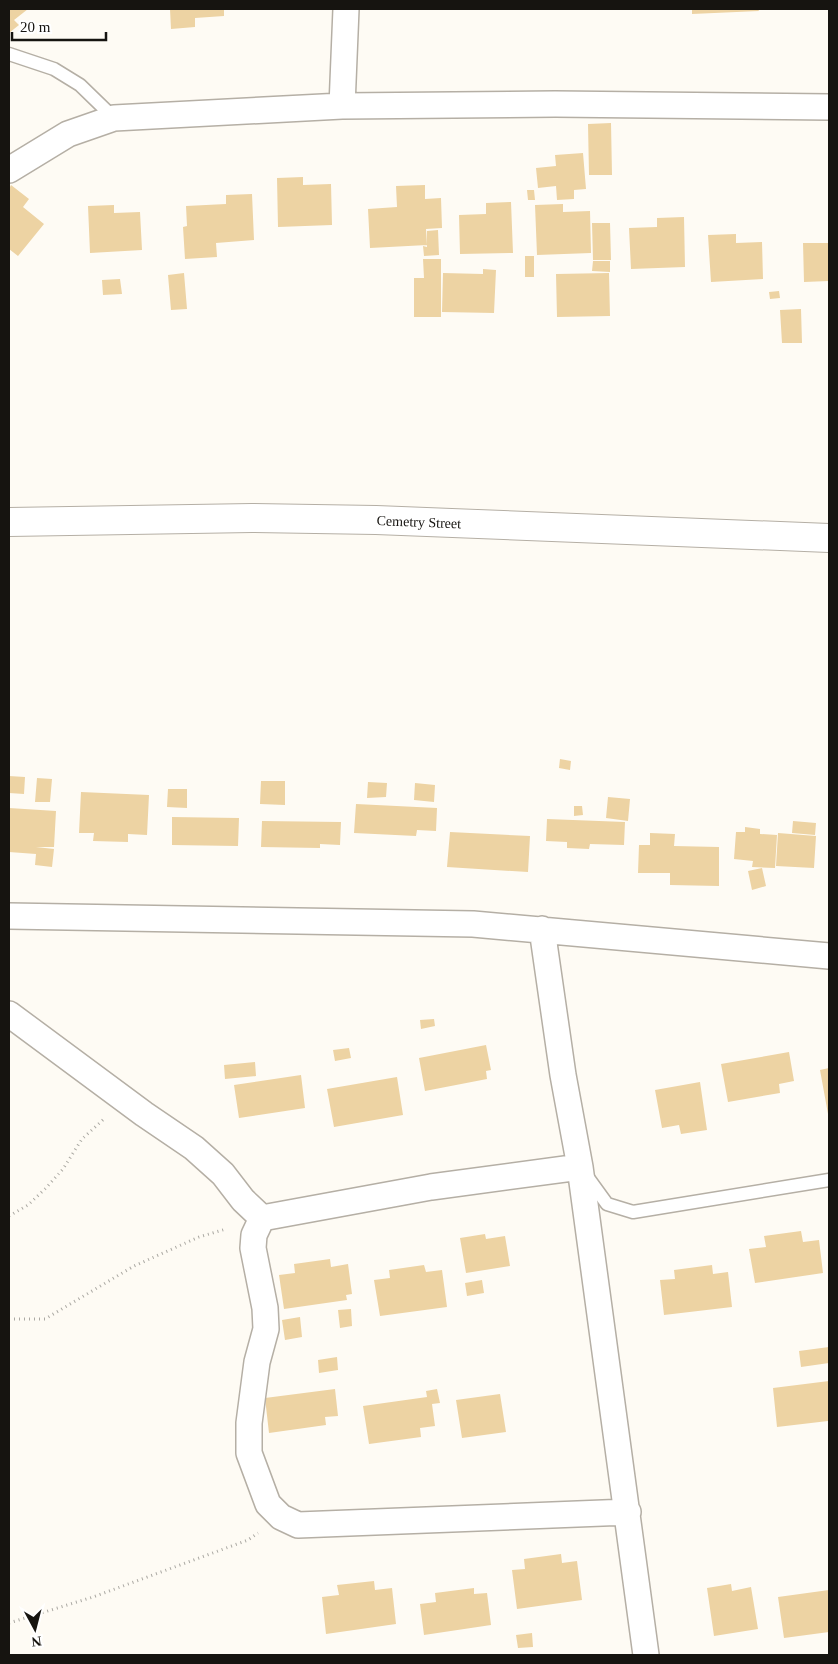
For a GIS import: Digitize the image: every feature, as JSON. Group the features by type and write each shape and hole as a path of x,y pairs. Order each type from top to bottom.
{"street":[{"path":"342,106 346,9"},
{"path":"9,170 68,134 114,118 342,106 555,104 829,107"},
{"name":"Cemetry Street","path":"9,522 252,518 376,520 829,538"},
{"path":"9,916 199,921 409,921 542,929 829,956"},
{"path":"542,929 563,1075 580,1167 646,1655"},
{"path":"9,1014 144,1114 194,1148 223,1174 243,1200 262,1218"},
{"path":"262,1218 431,1187 580,1167"},
{"path":"262,1218 254,1235 253,1248 265,1308 266,1329 257,1362 249,1423 249,1453 268,1504 281,1517 298,1524 628,1512"}],"lane":[{"path":"9,54 63,74 80,85 114,118"},
{"path":"580,1167 607,1204 633,1212 829,1180"}],"path":[{"path":"9,1216 28,1205 46,1188 64,1169 82,1139 102,1119 126,1114 144,1114"},
{"path":"9,1319 45,1319 134,1266 198,1237 262,1218"},
{"path":"9,1623 93,1597 248,1540 281,1517"}],"building":[{"path":"9,9 28,9 14,20 19,25 9,33"},
{"path":"170,9 224,9 224,16 195,18 195,27 171,29"},
{"path":"692,9 758,9 759,11 692,14"},
{"path":"611,123 612,175 589,175 588,124"},
{"path":"583,153 586,189 574,190 574,199 557,200 556,186 538,188 536,168 556,166 555,155"},
{"path":"303,177 303,185 331,184 332,225 278,227 277,178"},
{"path":"11,185 29,199 23,207 44,224 18,256 9,249 9,189"},
{"path":"425,185 425,199 441,198 442,228 426,229 427,245 370,248 368,209 397,207 396,186"},
{"path":"527,190 534,190 535,200 528,200"},
{"path":"252,194 254,240 216,243 217,257 185,259 183,227 187,226 186,206 226,204 226,195"},
{"path":"511,202 513,253 460,254 459,215 486,214 486,203"},
{"path":"563,204 563,212 590,211 591,253 537,255 535,205"},
{"path":"114,205 114,213 140,212 142,250 90,253 88,206"},
{"path":"684,217 685,267 631,269 629,228 657,227 657,218"},
{"path":"592,223 610,223 611,260 593,260"},
{"path":"438,230 439,255 424,256 423,246 427,247 427,231"},
{"path":"736,234 736,243 762,242 763,279 711,282 708,235"},
{"path":"803,243 829,243 829,281 804,282"},
{"path":"525,256 534,256 534,277 525,277"},
{"path":"423,259 441,259 441,317 414,317 414,278 424,278"},
{"path":"593,261 610,261 610,272 592,271"},
{"path":"483,269 496,270 494,313 442,312 443,273 483,274"},
{"path":"184,273 187,309 171,310 168,275"},
{"path":"609,273 610,316 557,317 556,274"},
{"path":"120,279 122,294 103,295 102,280"},
{"path":"779,291 780,298 770,299 769,292"},
{"path":"801,309 802,343 782,343 780,310"},
{"path":"560,759 571,761 570,770 559,768"},
{"path":"9,776 25,777 24,794 9,793"},
{"path":"37,778 52,779 50,802 35,802"},
{"path":"261,781 285,781 285,805 260,804"},
{"path":"368,782 387,783 386,797 367,798"},
{"path":"415,783 435,785 434,802 414,800"},
{"path":"168,789 187,789 187,808 167,807"},
{"path":"81,792 149,795 147,835 128,834 128,842 93,841 94,833 79,833"},
{"path":"608,797 630,799 628,821 606,818"},
{"path":"356,804 437,808 436,831 417,830 416,836 354,833"},
{"path":"574,806 582,806 583,815 574,816"},
{"path":"9,808 56,811 54,847 36,847 54,849 52,867 35,865 36,854 9,852"},
{"path":"172,817 239,818 238,846 172,845"},
{"path":"547,819 625,822 624,845 590,844 589,849 567,848 567,842 546,841"},
{"path":"262,821 341,822 340,845 320,844 320,848 261,847"},
{"path":"793,821 816,823 815,835 792,833"},
{"path":"745,827 760,829 760,834 777,835 775,868 752,867 753,861 734,859 736,832 745,832"},
{"path":"450,832 530,836 528,872 447,867"},
{"path":"650,833 675,834 674,846 719,847 719,886 670,885 670,873 638,873 639,845 650,845"},
{"path":"778,833 816,836 814,868 776,866"},
{"path":"762,868 766,886 752,890 748,871"},
{"path":"434,1019 435,1026 421,1029 420,1020"},
{"path":"486,1045 491,1070 486,1071 487,1079 425,1091 419,1058"},
{"path":"349,1048 351,1058 335,1061 333,1050"},
{"path":"789,1052 794,1081 779,1084 780,1093 728,1102 721,1064"},
{"path":"255,1062 256,1076 225,1079 224,1065"},
{"path":"829,1068 829,1113 828,1114 820,1070"},
{"path":"301,1075 305,1108 239,1118 234,1085"},
{"path":"397,1077 403,1115 334,1127 327,1089"},
{"path":"700,1082 707,1130 681,1134 679,1125 662,1128 655,1090"},
{"path":"801,1231 803,1242 819,1240 823,1273 755,1283 749,1249 766,1247 764,1236"},
{"path":"485,1234 486,1239 505,1236 510,1266 466,1273 460,1238"},
{"path":"330,1259 331,1267 348,1264 352,1294 346,1295 347,1300 284,1309 279,1275 295,1273 294,1264"},
{"path":"424,1265 426,1272 442,1270 447,1307 380,1316 374,1280 390,1278 389,1270"},
{"path":"712,1265 713,1274 728,1272 732,1307 664,1315 660,1280 675,1279 674,1270"},
{"path":"482,1280 484,1293 467,1296 465,1283"},
{"path":"351,1309 352,1326 340,1328 338,1310"},
{"path":"300,1317 302,1337 285,1340 282,1320"},
{"path":"829,1347 829,1363 801,1367 799,1351"},
{"path":"337,1357 338,1370 319,1373 318,1360"},
{"path":"829,1381 828,1421 777,1427 773,1388"},
{"path":"335,1389 338,1416 325,1417 326,1425 269,1433 265,1398"},
{"path":"437,1389 440,1403 432,1404 435,1426 420,1428 421,1437 369,1444 363,1406 427,1397 426,1391"},
{"path":"500,1394 506,1432 462,1438 456,1400"},
{"path":"561,1554 562,1563 577,1561 582,1600 517,1609 512,1570 525,1569 524,1559"},
{"path":"374,1581 375,1590 392,1588 396,1624 326,1634 322,1597 339,1595 337,1585"},
{"path":"731,1584 732,1591 751,1587 758,1629 714,1636 707,1588"},
{"path":"474,1588 474,1594 487,1593 491,1625 424,1635 420,1604 436,1602 435,1593"},
{"path":"829,1590 829,1632 784,1638 778,1597"},
{"path":"532,1633 533,1647 518,1648 516,1635"}]}
